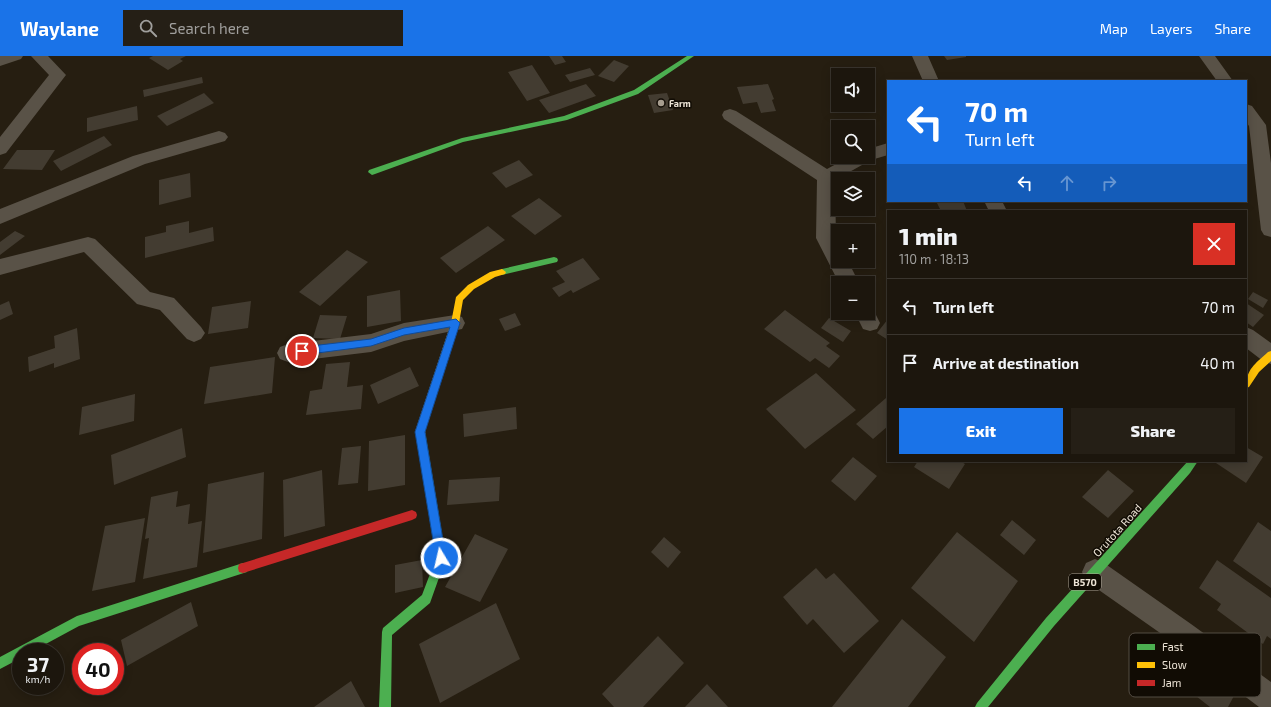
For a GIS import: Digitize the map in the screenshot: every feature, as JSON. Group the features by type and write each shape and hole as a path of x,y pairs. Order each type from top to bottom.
{"street":[{"path":"0,61 15,56"},
{"path":"0,148 58,76 40,56"},
{"path":"372,172 462,140 565,118 636,92 691,56"},
{"path":"920,56 931,80"},
{"path":"1207,56 1224,80"},
{"path":"1247,111 1257,125 1271,230"},
{"path":"730,115 826,177"},
{"path":"0,217 140,160 219,137"},
{"path":"875,153 887,149"},
{"path":"826,177 851,164"},
{"path":"826,177 826,238 845,276"},
{"path":"0,267 88,244 144,298 167,304 194,333"},
{"path":"385,707 387,632 426,599 441,558 420,432 456,323 459,299 471,287 493,274 554,260"},
{"path":"288,353 371,342 404,332 456,323"},
{"path":"1247,337 1271,355 1256,369 1247,382"},
{"name":"Orutota Road","path":"981,707 1050,622 1182,476 1192,462"},
{"path":"0,663 77,621 412,515"},
{"path":"1095,572 1180,633"},
{"path":"1261,692 1271,699"}],"building":[{"path":"153,56 186,56 180,59 183,61 168,70 149,58"},
{"path":"549,56 562,56 566,62 555,65"},
{"path":"944,56 966,56 966,57 947,60"},
{"path":"614,60 629,66 614,82 598,76"},
{"path":"532,65 550,93 527,101 508,72"},
{"path":"590,68 595,75 570,82 565,75"},
{"path":"202,77 203,83 144,97 143,90"},
{"path":"586,84 596,96 549,113 539,100"},
{"path":"768,84 774,99 772,100 776,111 761,113 757,102 743,104 737,87"},
{"path":"204,93 214,103 167,126 157,116"},
{"name":"Farm","path":"667,93 673,110 654,113 648,95"},
{"path":"137,106 138,120 87,132 87,118"},
{"path":"104,136 112,145 61,171 53,161"},
{"path":"17,150 55,150 42,170 3,169"},
{"path":"519,160 533,175 506,188 492,173"},
{"path":"190,173 191,197 159,205 159,180"},
{"path":"539,198 562,216 535,235 511,216"},
{"path":"936,202 963,202 967,210 940,210"},
{"path":"189,221 189,233 213,227 214,241 145,258 145,237 166,232 166,226"},
{"path":"488,226 505,240 456,273 440,258"},
{"path":"15,231 25,236 0,255 0,242"},
{"path":"347,250 368,262 320,306 299,292"},
{"path":"583,258 600,279 573,293 571,290 559,297 552,288 565,282 556,271"},
{"path":"400,290 401,321 367,327 367,296"},
{"path":"1253,292 1268,300 1263,308 1248,299"},
{"path":"9,301 13,314 0,320 0,305"},
{"path":"251,301 248,328 208,334 212,307"},
{"path":"1247,304 1264,315 1253,327 1247,323"},
{"path":"785,310 830,343 826,346 840,356 829,368 815,358 810,362 764,329"},
{"path":"515,313 521,325 505,331 499,319"},
{"path":"320,315 347,316 340,339 313,338"},
{"path":"829,318 851,331 843,342 821,328"},
{"path":"887,320 887,339 877,333"},
{"path":"77,328 80,359 54,368 54,363 29,372 28,357 55,348 54,336"},
{"path":"275,357 272,393 204,404 210,367"},
{"path":"350,362 347,387 363,385 361,409 306,415 310,391 322,389 326,364"},
{"path":"410,367 419,386 378,404 370,385"},
{"path":"816,373 856,410 805,449 766,409"},
{"path":"135,394 134,421 79,435 82,407"},
{"path":"886,398 887,399 887,427 873,439 856,424"},
{"path":"516,407 517,429 464,437 463,414"},
{"path":"182,428 186,457 114,485 111,455"},
{"path":"405,435 405,485 368,491 369,441"},
{"path":"361,446 358,483 338,485 342,448"},
{"path":"1247,448 1263,457 1246,483 1216,463 1247,462"},
{"path":"853,457 877,476 855,501 831,481"},
{"path":"917,462 962,462 965,464 949,489 914,467"},
{"path":"322,470 325,526 284,537 283,480"},
{"path":"1108,470 1134,491 1108,518 1082,497"},
{"path":"264,472 262,539 203,553 208,484"},
{"path":"500,477 499,501 447,505 449,480"},
{"path":"178,491 176,507 190,504 188,524 202,521 197,567 143,579 149,538 145,539 151,497"},
{"path":"145,518 135,582 92,591 105,526"},
{"path":"1012,520 1036,540 1024,555 1000,535"},
{"path":"1258,522 1271,531 1271,588 1233,561"},
{"path":"957,532 1018,581 974,642 911,588"},
{"path":"475,534 508,549 480,602 445,587"},
{"path":"664,537 681,552 668,568 651,552"},
{"path":"422,560 423,587 395,593 395,565"},
{"path":"1217,560 1271,598 1271,639 1267,636 1263,644 1261,643 1261,633 1248,633 1217,610 1221,604 1199,588"},
{"path":"816,568 826,579 834,573 879,621 844,653 813,619 807,625 783,597"},
{"path":"191,602 198,626 127,666 124,653 124,643 122,643 121,640"},
{"path":"496,603 520,659 440,703 419,644"},
{"path":"902,619 946,657 908,707 832,707"},
{"path":"658,636 684,663 643,707 614,707 602,694"},
{"path":"351,681 365,707 314,707"},
{"path":"707,684 728,707 685,707"},
{"path":"1197,697 1233,697 1228,707 1210,707"}],"traffic: fast":[{"path":"372,172 462,140 565,118 636,92 691,56"},
{"path":"502,272 554,260"},
{"path":"385,707 387,632 426,599 441,558 421,437"},
{"path":"981,707 1050,622 1187,470 1192,462"},
{"path":"0,663 77,621 243,568"}],"traffic: slow":[{"path":"421,437 420,432 455,323 459,299 471,287 493,274 502,272"},
{"path":"1247,382 1256,369 1271,355"}],"traffic: jam":[{"path":"243,568 412,515"}],"place":[{"name":"Farm","path":"661,103"}],"route":[{"path":"302,351 371,342 404,332 456,323 420,432 441,558"}]}
